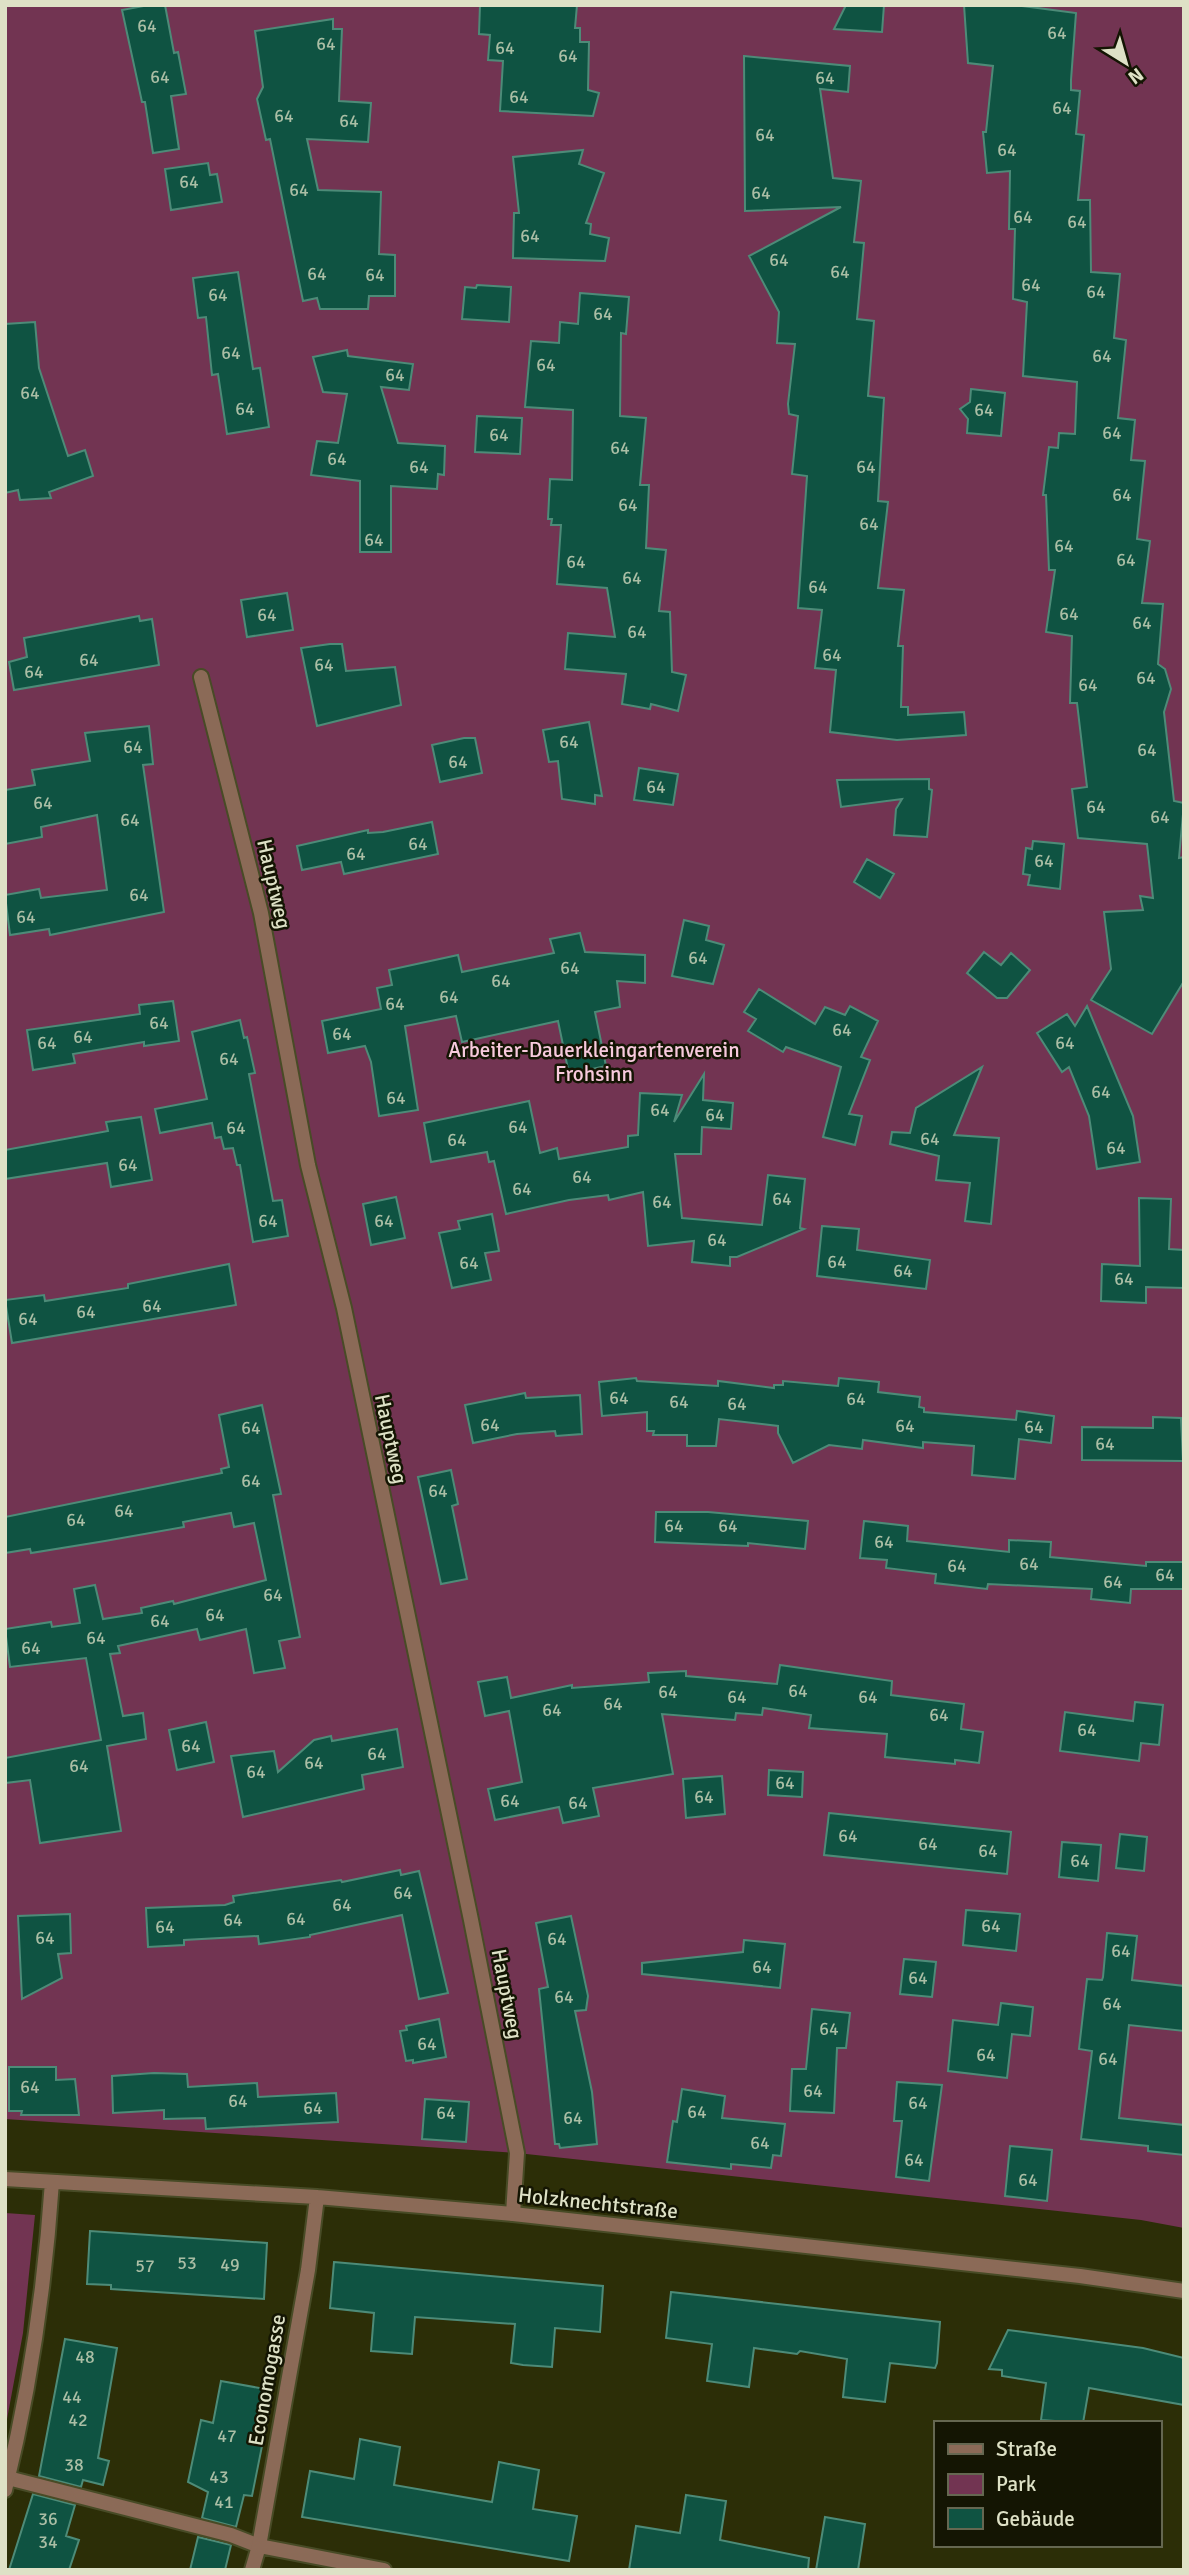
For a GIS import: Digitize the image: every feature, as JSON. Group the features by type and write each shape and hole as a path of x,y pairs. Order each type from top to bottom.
{"street":[{"name":"Hauptweg","path":"201,677 261,913 308,1166 344,1308 471,1920 517,2153 513,2214"},
{"name":"Holzknechtstraße","path":"5,2179 317,2197 513,2214 1080,2276 1184,2291"},
{"path":"52,2182 46,2262 34,2353 7,2484 231,2535 259,2546 384,2570"},
{"name":"Economogasse","path":"252,2570 259,2546 309,2270 317,2197"}],"green space":[{"name":"Arbeiter-Dauerkleingartenverein Frohsinn","path":"5,5 1184,5 1184,2228 1141,2220 517,2153 5,2119"},
{"path":"5,2213 35,2215 23,2333 5,2430"}],"building":[{"path":"165,5 174,53 178,52 186,94 171,96 179,149 153,153 145,102 142,102 122,10"},
{"path":"480,5 577,5 575,28 580,28 580,42 589,42 588,90 599,93 593,116 500,111 503,61 488,60 490,35 479,34"},
{"path":"846,5 884,5 882,32 834,29"},
{"path":"964,5 1015,5 1076,13 1071,90 1080,91 1076,134 1084,135 1078,200 1090,200 1091,272 1120,274 1114,338 1126,340 1118,418 1135,420 1131,460 1145,461 1137,539 1150,541 1142,603 1163,604 1158,664 1165,669 1171,689 1164,712 1174,801 1184,803 1179,858 1184,857 1184,981 1152,1034 1091,1000 1111,969 1104,912 1143,910 1140,896 1153,898 1147,844 1078,838 1072,789 1087,787 1077,703 1070,703 1072,636 1046,632 1055,570 1049,570 1046,495 1043,495 1049,447 1058,448 1059,433 1075,434 1077,382 1023,376 1027,302 1013,299 1015,229 1009,229 1010,171 987,173 983,132 986,132 993,66 968,63"},
{"path":"333,19 333,29 342,29 339,101 371,103 368,142 307,139 318,190 381,192 379,254 395,255 395,296 369,296 368,309 320,309 317,298 303,301 270,139 266,140 257,99 263,87 255,31"},
{"path":"744,56 850,66 848,92 820,89 833,178 861,181 854,242 864,243 857,319 874,321 868,396 884,398 878,501 888,502 878,588 904,590 898,646 903,646 901,707 908,707 908,715 964,712 966,735 897,740 830,732 836,670 815,668 822,610 798,608 807,476 792,474 798,416 789,414 788,404 795,344 777,343 779,312 749,256 841,207 745,211"},
{"path":"583,150 579,164 604,173 586,223 591,224 590,234 609,238 605,261 513,258 514,213 519,213 513,157"},
{"path":"208,163 210,175 217,174 222,202 171,210 165,169"},
{"path":"238,272 253,369 260,368 269,427 227,434 218,374 212,375 206,317 198,318 193,278"},
{"path":"477,285 511,287 509,322 462,319 465,287 476,288"},
{"path":"580,293 629,297 626,334 621,333 620,416 646,418 640,485 649,485 646,548 666,550 659,611 670,612 672,672 686,675 678,711 651,704 650,709 622,704 626,674 565,669 568,633 615,637 607,588 557,584 561,525 551,525 552,519 548,519 550,479 572,480 573,410 525,407 531,341 559,343 560,322 578,324"},
{"path":"35,322 39,368 68,456 85,450 93,476 49,492 51,498 20,500 18,490 5,493 5,324"},
{"path":"347,350 348,356 413,364 409,390 381,387 398,443 445,446 444,475 438,474 437,489 391,486 391,552 360,552 360,481 311,475 317,441 338,443 347,394 323,392 313,357"},
{"path":"971,389 1005,393 1001,436 967,433 968,419 960,409 970,402"},
{"path":"477,416 522,418 520,454 475,452"},
{"path":"287,593 293,630 247,637 241,600"},
{"path":"139,616 140,621 152,619 159,665 14,690 9,662 27,657 24,638"},
{"path":"342,644 346,671 395,667 401,705 317,726 301,648"},
{"path":"589,722 602,796 595,795 595,804 562,799 558,761 549,762 543,730"},
{"path":"149,726 153,764 143,765 164,912 50,935 49,929 10,935 5,895 39,889 41,898 107,890 97,815 41,827 42,837 5,844 5,790 35,785 32,770 90,761 85,733"},
{"path":"475,738 482,773 440,782 432,745"},
{"path":"639,768 678,774 673,805 634,800"},
{"path":"929,779 929,789 932,790 927,837 894,835 896,809 902,799 841,807 837,780"},
{"path":"432,822 438,854 344,874 341,862 302,870 297,846 368,830 368,833 383,832"},
{"path":"1033,841 1064,844 1060,889 1028,885 1030,875 1023,874 1026,848 1032,849"},
{"path":"867,859 894,874 880,898 854,882"},
{"path":"684,920 709,926 706,940 724,945 713,984 672,976"},
{"path":"580,933 585,952 645,955 645,983 617,981 620,1007 595,1012 606,1066 569,1074 558,1021 462,1042 456,1016 405,1026 418,1110 379,1116 371,1062 365,1046 328,1053 322,1021 381,1009 377,988 392,985 389,970 458,955 462,972 554,953 550,939"},
{"path":"984,952 1001,965 1011,953 1030,970 1007,998 997,998 967,973"},
{"path":"759,989 815,1024 825,1007 845,1015 850,1006 878,1021 861,1057 870,1060 849,1114 862,1116 855,1145 823,1137 841,1067 786,1047 783,1052 748,1031 756,1019 744,1012"},
{"path":"173,1001 179,1041 144,1046 144,1042 73,1054 75,1063 33,1070 27,1030 140,1014 139,1005"},
{"path":"1087,1006 1133,1116 1140,1162 1097,1169 1089,1116 1069,1067 1062,1072 1037,1033 1067,1014 1075,1026"},
{"path":"240,1020 244,1038 247,1037 255,1073 249,1074 273,1201 282,1200 288,1236 253,1242 240,1165 237,1165 233,1148 224,1149 221,1137 215,1138 212,1123 160,1133 155,1109 207,1099 192,1032"},
{"path":"982,1067 954,1135 999,1138 991,1224 965,1221 970,1183 936,1180 939,1156 890,1144 892,1132 910,1133 916,1108"},
{"path":"704,1074 703,1100 733,1103 731,1129 702,1127 701,1154 675,1154 682,1218 762,1225 768,1175 805,1179 800,1228 804,1229 737,1257 730,1257 730,1266 692,1262 694,1241 648,1246 643,1192 609,1200 608,1195 569,1200 506,1214 494,1161 489,1162 487,1152 431,1162 424,1123 529,1101 540,1153 557,1148 559,1159 628,1147 628,1136 638,1135 640,1093 682,1095 674,1122"},
{"path":"141,1117 152,1180 111,1187 107,1163 5,1179 5,1150 108,1131 106,1122"},
{"path":"396,1197 405,1238 371,1245 363,1204"},
{"path":"1139,1198 1171,1199 1169,1249 1184,1250 1184,1288 1146,1287 1146,1303 1101,1301 1102,1264 1140,1266"},
{"path":"492,1214 499,1251 485,1253 491,1280 452,1288 439,1233 460,1229 458,1221"},
{"path":"822,1226 859,1229 857,1250 930,1260 926,1289 817,1276"},
{"path":"229,1264 236,1305 12,1343 5,1300 44,1295 45,1301 128,1288 128,1284"},
{"path":"636,1378 637,1381 718,1386 718,1381 774,1388 774,1385 783,1385 783,1381 838,1386 839,1378 879,1382 878,1392 920,1397 919,1407 924,1408 924,1412 1016,1420 1017,1411 1054,1416 1051,1443 1019,1439 1015,1479 972,1475 974,1446 923,1442 923,1448 863,1440 862,1449 829,1445 793,1463 778,1433 778,1426 719,1419 716,1446 687,1446 687,1435 653,1435 654,1431 647,1431 647,1412 602,1416 599,1382"},
{"path":"525,1393 526,1398 580,1395 582,1434 556,1436 555,1431 517,1434 473,1443 465,1405"},
{"path":"262,1405 281,1494 273,1495 300,1637 279,1641 285,1668 254,1673 246,1629 200,1640 197,1629 118,1646 120,1653 110,1654 123,1716 143,1713 146,1739 107,1746 121,1831 40,1843 30,1780 5,1783 5,1758 101,1740 86,1658 10,1667 5,1629 51,1622 52,1627 80,1623 74,1589 95,1585 103,1619 142,1613 141,1608 173,1601 174,1604 266,1580 254,1523 234,1527 231,1513 183,1522 184,1527 31,1553 30,1549 5,1553 5,1517 222,1473 221,1469 229,1467 219,1415"},
{"path":"1153,1417 1181,1418 1183,1461 1082,1460 1082,1427 1153,1428"},
{"path":"451,1470 458,1504 452,1506 467,1579 441,1584 418,1477"},
{"path":"656,1512 708,1512 808,1521 805,1549 748,1543 748,1546 655,1542"},
{"path":"864,1521 908,1526 907,1541 1009,1552 1009,1540 1051,1542 1050,1557 1146,1566 1146,1562 1184,1562 1184,1589 1131,1589 1130,1603 1091,1599 1092,1589 988,1584 987,1589 935,1583 936,1574 886,1568 887,1560 860,1558"},
{"path":"780,1665 892,1681 891,1695 964,1704 961,1729 983,1732 979,1763 955,1760 955,1764 885,1757 887,1734 809,1728 811,1715 763,1708 762,1715 736,1713 735,1720 662,1714 673,1774 593,1788 599,1816 563,1823 559,1807 495,1820 488,1789 522,1782 509,1711 485,1716 478,1682 507,1677 511,1698 572,1685 572,1688 649,1682 648,1673 686,1671 686,1676 777,1684"},
{"path":"1135,1702 1163,1705 1159,1745 1141,1743 1139,1761 1060,1751 1065,1712 1133,1721"},
{"path":"206,1722 214,1762 177,1770 169,1730"},
{"path":"397,1729 403,1767 362,1775 364,1789 243,1817 231,1756 274,1751 278,1772 314,1740 331,1736 332,1741"},
{"path":"769,1770 803,1772 802,1797 768,1795"},
{"path":"722,1776 725,1814 686,1818 683,1779"},
{"path":"829,1813 1011,1832 1007,1874 824,1855"},
{"path":"1120,1834 1147,1837 1144,1871 1116,1868"},
{"path":"1062,1842 1101,1845 1098,1881 1059,1877"},
{"path":"400,1870 401,1875 419,1871 448,1993 419,1999 402,1915 310,1937 259,1944 258,1936 184,1940 184,1945 148,1947 146,1908 225,1905 234,1902 233,1896 341,1880 342,1882"},
{"path":"966,1910 1020,1914 1016,1951 963,1945"},
{"path":"70,1914 71,1953 58,1954 62,1978 22,1999 18,1916"},
{"path":"571,1916 588,1996 586,2010 575,2011 592,2092 597,2144 560,2148 559,2144 555,2144 539,1989 548,1987 536,1923"},
{"path":"1107,1933 1137,1936 1132,1980 1184,1986 1184,2031 1129,2025 1119,2118 1184,2125 1184,2155 1148,2151 1148,2146 1081,2139 1092,2051 1079,2049 1087,1979 1102,1980"},
{"path":"744,1940 785,1944 780,1988 642,1974 642,1963 743,1952"},
{"path":"904,1959 936,1962 932,1997 900,1994"},
{"path":"1001,2003 1033,2007 1030,2036 1012,2034 1007,2078 948,2071 953,2020 998,2025"},
{"path":"812,2009 850,2013 846,2048 837,2048 834,2113 790,2111 792,2069 806,2069"},
{"path":"439,2019 446,2057 413,2063 413,2060 406,2061 400,2031 407,2030 406,2026"},
{"path":"9,2067 56,2067 56,2080 75,2079 79,2115 21,2115 22,2111 9,2111"},
{"path":"187,2074 188,2087 257,2083 258,2097 336,2093 338,2122 206,2129 205,2118 164,2119 164,2110 113,2113 112,2076"},
{"path":"897,2082 942,2085 929,2181 896,2177 902,2121 894,2121"},
{"path":"682,2089 725,2096 722,2118 785,2124 781,2156 773,2155 771,2168 731,2164 731,2169 667,2162 673,2121 677,2122"},
{"path":"425,2099 469,2102 466,2142 422,2139"},
{"path":"1010,2146 1052,2150 1047,2201 1005,2196"},
{"path":"90,2231 267,2243 264,2299 111,2289 111,2285 87,2284"},
{"path":"334,2262 603,2286 600,2332 555,2328 552,2367 511,2363 515,2324 415,2317 412,2354 371,2351 374,2313 330,2308"},
{"path":"671,2292 940,2322 937,2363 935,2368 890,2363 885,2402 843,2397 847,2359 800,2351 797,2354 754,2348 749,2387 707,2381 712,2344 666,2338"},
{"path":"1008,2330 1143,2348 1184,2358 1184,2405 1089,2388 1083,2421 1041,2420 1046,2383 1002,2376 1002,2370 989,2369"},
{"path":"65,2339 117,2348 98,2458 109,2461 103,2485 83,2480 81,2487 39,2476"},
{"path":"221,2381 265,2389 261,2409 269,2411 252,2496 244,2495 236,2527 202,2518 208,2492 188,2482 201,2420 213,2423"},
{"path":"360,2439 400,2447 394,2485 492,2502 499,2462 539,2470 533,2509 577,2516 569,2561 302,2517 310,2471 354,2479"},
{"path":"33,2494 75,2505 66,2536 79,2540 69,2570 9,2570"},
{"path":"686,2495 726,2501 720,2540 809,2558 808,2570 629,2570 636,2526 680,2533"},
{"path":"825,2517 865,2524 858,2570 816,2570"},
{"path":"198,2537 231,2545 225,2570 190,2570"}]}
